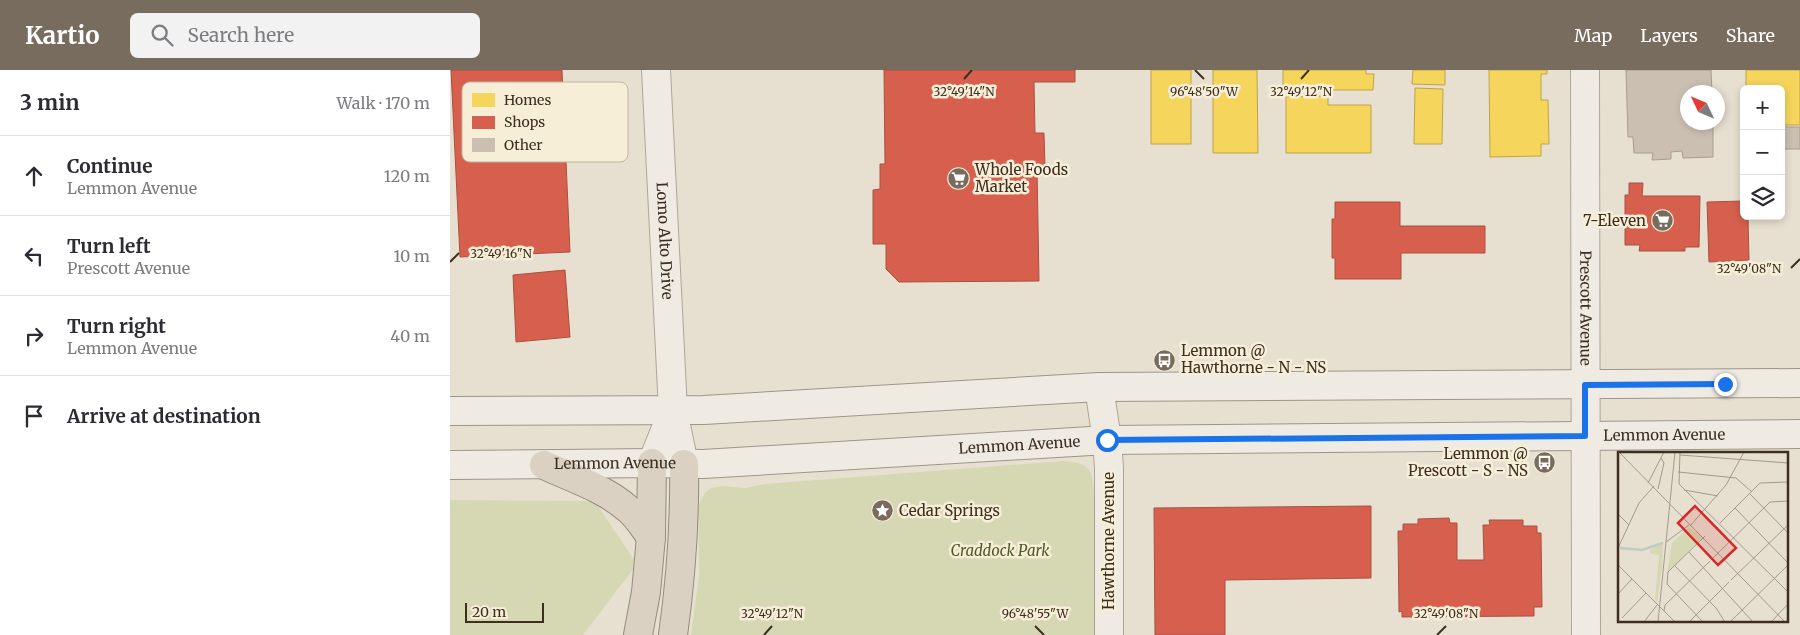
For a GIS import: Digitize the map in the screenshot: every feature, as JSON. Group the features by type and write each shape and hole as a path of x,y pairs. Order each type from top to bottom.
{"highway":[{"path":"638,635 646,592 652,463"},
{"path":"673,635 681,572 685,496 684,464"},
{"path":"544,465 602,491 619,502 630,510 650,537"}],"main road":[{"name":"Lomo Alto Drive","path":"656,70 673,411 684,464"},
{"name":"Prescott Avenue","path":"1584,70 1586,635"},
{"path":"450,411 673,411 765,408 1099,387 1800,384"},
{"name":"Hawthorne Avenue","path":"1099,387 1107,440 1109,635"},
{"name":"Lomo Alto Drive","path":"652,463 673,411"},
{"name":"Lemmon Avenue","path":"450,465 684,464 1107,440 1800,434"}],"green space":[{"name":"Craddock Park","path":"1063,461 1084,465 1088,468 1092,478 1094,494 1096,635 691,635 699,576 698,509 705,493 711,488 722,486 745,488 765,484"},
{"path":"450,500 584,501 596,503 637,564 583,635 450,635"}],"building: Homes":[{"path":"1151,70 1191,70 1191,144 1151,144"},
{"path":"1213,70 1257,70 1258,153 1213,153"},
{"path":"1283,70 1366,70 1366,74 1374,74 1373,90 1283,90"},
{"path":"1413,70 1445,70 1445,85 1412,84"},
{"path":"1489,70 1547,70 1547,74 1541,74 1541,100 1548,100 1549,144 1541,144 1541,156 1490,157"},
{"path":"1746,70 1800,70 1800,125 1785,125 1785,85 1746,85"},
{"path":"1415,88 1443,89 1442,144 1414,144"},
{"path":"1328,96 1328,105 1371,105 1371,153 1286,153 1286,97"}],"building: Shops":[{"path":"451,70 562,70 563,82 462,82 462,162 566,162 570,252 460,257"},
{"name":"Whole Foods Market","path":"884,70 1075,70 1075,82 1034,82 1035,133 1044,133 1045,168 1037,168 1039,281 899,282 886,269 886,244 873,244 873,190 880,189 880,164 885,164"},
{"name":"7-Eleven","path":"1629,183 1643,183 1642,196 1700,196 1699,247 1685,247 1685,251 1639,251 1640,245 1625,245 1625,195 1629,195"},
{"path":"1740,201 1740,220 1748,220 1749,260 1709,262 1707,202"},
{"path":"1335,202 1400,202 1400,226 1485,226 1485,253 1401,253 1401,279 1335,279 1335,258 1332,258 1332,219 1335,219"},
{"path":"565,270 570,337 516,342 513,275"},
{"path":"1371,506 1371,578 1225,580 1225,635 1155,635 1154,508"},
{"path":"1449,518 1450,523 1457,523 1457,560 1484,560 1483,525 1490,525 1489,520 1523,520 1523,526 1537,526 1537,533 1541,533 1542,607 1534,607 1534,616 1402,617 1402,611 1399,612 1398,531 1403,531 1403,524 1418,524 1418,519"}],"building: Other":[{"path":"1626,70 1711,70 1712,85 1680,85 1680,130 1713,130 1713,157 1683,158 1682,151 1671,152 1671,159 1652,160 1653,153 1634,153 1633,137 1628,137"},
{"path":"1785,127 1800,127 1800,149 1785,149"}],"place":[{"name":"Whole Foods Market","path":"959,179"},
{"name":"7-Eleven","path":"1662,221"},
{"name":"Lemmon @ Hawthorne - N - NS","path":"1165,360"},
{"name":"Lemmon @ Prescott - S - NS","path":"1544,463"},
{"name":"Cedar Springs","path":"883,511"}],"route":[{"path":"1107,440 1585,436 1585,385 1725,384"}]}
